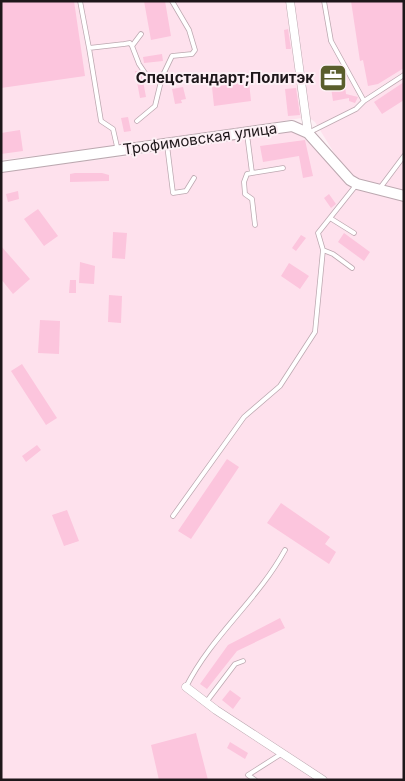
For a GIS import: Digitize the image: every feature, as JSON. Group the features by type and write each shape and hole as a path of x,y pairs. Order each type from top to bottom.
{"street":[{"path":"290,1 308,133 342,172 357,184 404,196"},
{"name":"Трофимовская улица","path":"1,167 292,126 308,133"},
{"path":"186,687 207,701 216,710 323,780"}],"lane":[{"path":"80,1 101,121 113,129 118,151"},
{"path":"137,122 155,106 162,77 172,56 192,54 195,50 189,30 172,1"},
{"path":"324,1 331,41 364,101"},
{"path":"132,46 141,34"},
{"path":"89,48 130,43 139,64 149,80 162,77"},
{"path":"308,133 356,109 364,101 404,75"},
{"path":"247,132 252,173"},
{"path":"167,145 173,193 186,191 194,178"},
{"path":"379,190 404,156"},
{"path":"255,225 252,199 245,194 244,182 247,174 283,168"},
{"path":"173,516 244,417 280,386 314,332 323,250 318,233 357,184"},
{"path":"330,218 354,233"},
{"path":"323,250 333,254 352,268"},
{"path":"186,687 198,663 267,581 285,550"},
{"path":"207,701 235,664 243,661"},
{"path":"255,780 248,775 281,754"}],"shaded area":[{"path":"1,1 404,1 404,191 355,179 336,156 315,122 308,117 149,142 1,160"},
{"path":"292,126 308,133 349,185 363,191 404,200 404,780 1,780 1,172 152,153"}],"building":[{"path":"1,1 74,1 85,76 1,88"},
{"path":"144,1 165,1 171,36 151,40"},
{"path":"351,1 404,1 404,68 378,84 368,86 363,60 360,61"},
{"path":"288,29 291,49 286,49 284,30"},
{"path":"162,54 163,61 144,63 143,57"},
{"path":"340,65 343,71 346,94 358,97 355,103 349,101 349,98 333,101 328,67"},
{"path":"135,71 139,71 142,75 146,97 140,98"},
{"path":"249,82 251,101 214,106 212,87"},
{"path":"404,82 404,100 382,114 374,102"},
{"path":"183,87 186,99 181,100 182,103 175,104 172,89"},
{"path":"296,88 300,115 288,116 285,89"},
{"path":"128,117 131,131 124,132 121,118"},
{"path":"20,130 23,151 1,154 1,133"},
{"path":"305,140 313,176 303,178 299,156 263,162 260,146"},
{"path":"102,173 109,175 109,181 70,182 70,174"},
{"path":"18,191 19,199 8,202 6,194"},
{"path":"329,194 336,204 331,208 324,198"},
{"path":"38,209 58,236 44,246 24,219"},
{"path":"113,232 127,233 125,259 112,258"},
{"path":"344,233 370,252 364,261 338,242"},
{"path":"301,235 306,238 296,251 292,248"},
{"path":"1,246 30,279 13,294 1,279"},
{"path":"80,262 95,266 94,284 79,283"},
{"path":"289,263 309,276 300,289 281,276"},
{"path":"70,280 76,280 76,293 69,293"},
{"path":"109,295 122,296 121,323 108,322"},
{"path":"40,320 60,321 59,354 38,353"},
{"path":"22,364 57,418 46,425 11,371"},
{"path":"37,445 41,450 26,462 22,456"},
{"path":"227,459 239,467 191,539 178,531"},
{"path":"281,503 330,537 325,544 336,552 329,564 267,523"},
{"path":"67,510 79,541 64,546 52,515"},
{"path":"280,618 285,628 237,651 207,689 200,684 228,645"},
{"path":"230,690 241,698 233,709 222,700"},
{"path":"196,733 208,780 159,780 151,745"},
{"path":"230,742 248,753 245,759 227,748"}],"place":[{"name":"Спецстандарт;Политэк","path":"333,78"}]}
